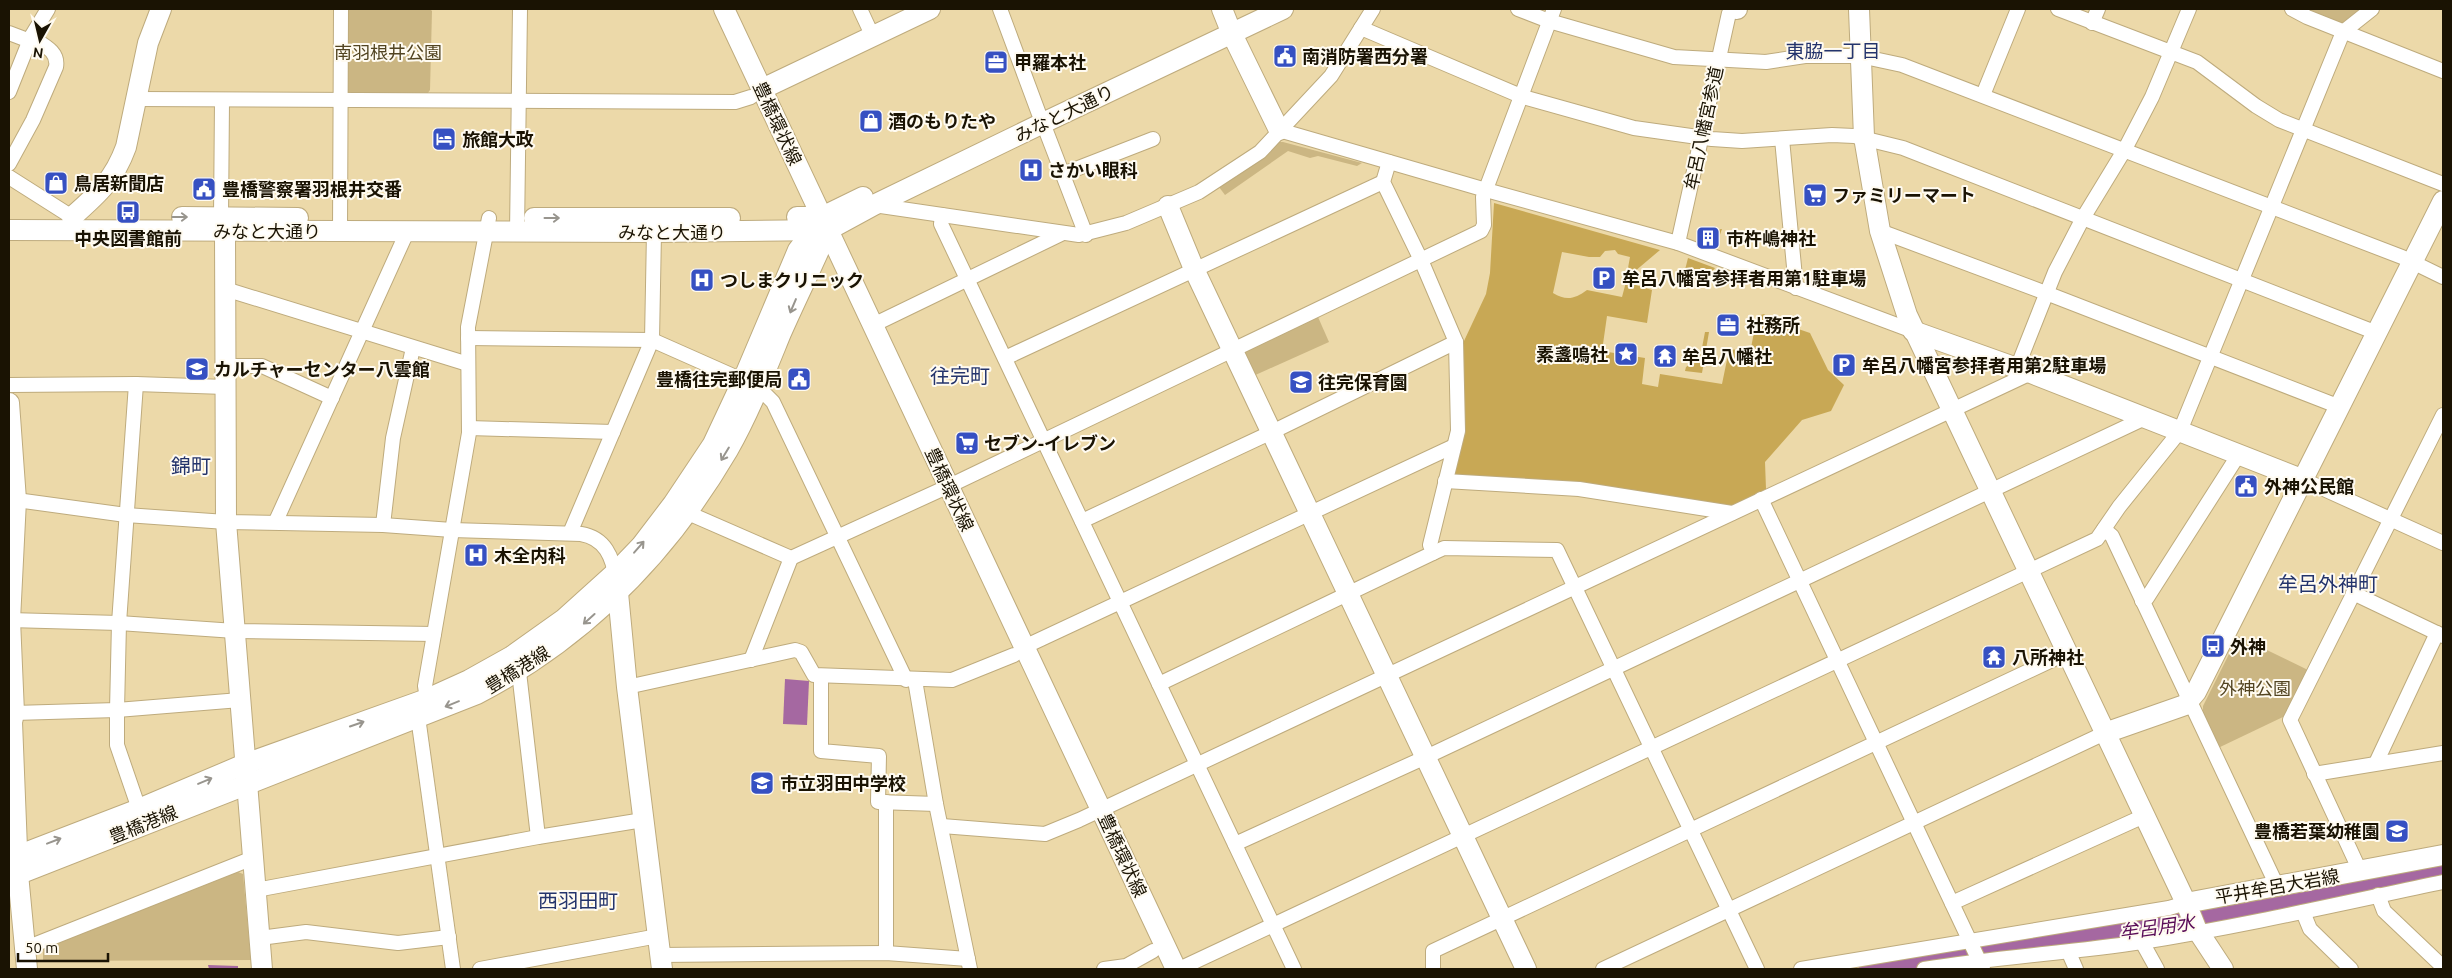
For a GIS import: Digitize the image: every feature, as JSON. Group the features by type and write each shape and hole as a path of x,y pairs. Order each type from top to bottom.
{"street":[{"path":"9,92 30,39 48,9"},
{"path":"9,177 72,216 95,197 115,174 126,147 148,43 161,9"},
{"path":"340,9 340,225"},
{"path":"517,225 520,9"},
{"name":"豊橋環状線","path":"710,9 756,93 1095,812 1177,969"},
{"name":"豊橋環状線","path":"724,9 756,93"},
{"path":"860,9 873,37"},
{"path":"136,99 222,101 520,99 735,102 930,9"},
{"path":"1000,9 1086,235"},
{"name":"みなと大通り","path":"517,225 654,232 819,228 874,206 1227,22 1258,9"},
{"name":"みなと大通り","path":"1227,22 1283,9"},
{"path":"874,206 1086,235 1126,223 1199,192 1260,152 1330,76 1373,9"},
{"path":"1518,9 1551,15 1674,57 1718,61 1766,62 1805,56 1860,56 1902,65 2413,261 2443,277"},
{"path":"1859,9 1864,137 1880,232 1913,330 2193,919 2223,969"},
{"path":"1983,95 2018,9"},
{"path":"2058,9 2197,62 2256,106 2279,120 2443,184"},
{"path":"2092,23 2098,9"},
{"path":"942,826 1045,834 1576,587 1952,409 2024,371 2046,293 2083,218 2125,149 2152,98 2189,9"},
{"path":"2292,9 2443,72"},
{"path":"1177,969 1274,926 2097,539 2180,431 2302,129 2344,32 2372,9"},
{"name":"牟呂八幡宮参道","path":"1678,243 1718,61 1734,10"},
{"path":"751,660 791,558 943,489 1481,232 1484,225 1484,197 1486,190 1551,15"},
{"path":"1227,22 1279,130 1678,243 2024,371 2240,454 2304,480 2443,544"},
{"path":"1361,28 1522,97 1634,128 1701,139 1782,139 1832,135 1864,137 1903,148 2377,333"},
{"path":"9,33 30,39 54,53 57,60 33,120 9,164"},
{"path":"222,101 226,522 262,969"},
{"name":"みなと大通り","path":"9,230 223,224 819,228 1041,119"},
{"path":"1063,174 1153,139"},
{"path":"1782,139 1796,288"},
{"path":"1389,162 1383,182 1421,260 1456,342 1458,431 1430,545 1433,554"},
{"path":"1005,358 1383,182"},
{"path":"1604,969 2105,733 2189,702 2304,480 2443,201"},
{"path":"1168,206 1194,269 1526,969"},
{"path":"942,215 941,224 1294,969"},
{"name":"みなと大通り","path":"9,216 72,216 223,224"},
{"name":"みなと大通り","path":"340,225 407,232 488,225"},
{"path":"453,969 436,856 422,708 469,428 468,338 488,225"},
{"name":"豊橋環状線","path":"819,228 873,326 943,489"},
{"name":"豊橋港線","path":"13,866 247,773 422,708 477,694 519,672 575,632 618,593 654,554 688,513 728,449 751,383 819,228"},
{"path":"276,521 407,232"},
{"path":"570,533 652,340 654,232"},
{"path":"1880,232 2046,293 2340,407"},
{"path":"873,326 1063,233"},
{"path":"225,289 468,364"},
{"path":"468,338 652,340 751,383 773,402 838,538 911,680 969,964 886,953 660,953 480,969"},
{"path":"1082,521 1272,432 1456,342"},
{"path":"383,525 393,438 413,348"},
{"path":"225,366 262,366 332,398"},
{"name":"豊橋港線","path":"422,708 512,656 564,620 616,573 641,546 673,504 751,383"},
{"path":"9,385 136,384 225,387"},
{"path":"136,384 119,623 117,745 138,809"},
{"path":"9,403 12,500 10,620 13,866 26,948 27,969"},
{"path":"2360,871 2290,720 2391,519 2438,437 2443,414"},
{"path":"1235,844 1426,757 2145,418"},
{"path":"469,428 613,432"},
{"path":"627,687 795,650 801,652 814,675 911,680 952,680 963,678 1120,602 1454,446"},
{"path":"2142,601 2148,598 2240,454"},
{"path":"1445,481 1579,489 1732,513"},
{"path":"1761,499 1976,954"},
{"path":"12,500 126,516 226,522 276,521 452,530 570,533 590,536 596,539 612,557 616,573 627,687 660,953"},
{"path":"688,513 791,558"},
{"path":"2104,529 2112,536 2277,886"},
{"path":"1159,684 1349,595 1444,548 1557,550 1728,912 1757,969"},
{"path":"2353,593 2440,635 2376,763"},
{"path":"10,620 119,623 235,630 434,634"},
{"path":"1433,969 1433,952 1690,829 2067,653"},
{"path":"519,672 538,837"},
{"path":"821,676 821,752 878,756 878,802 936,804"},
{"path":"12,719 240,700"},
{"path":"2314,774 2443,753"},
{"name":"豊橋港線","path":"13,866 138,809 247,773"},
{"path":"886,802 886,953"},
{"name":"豊橋環状線","path":"1095,812 1161,969"},
{"path":"1952,903 2144,816"},
{"path":"256,890 538,837 643,820"},
{"name":"平井牟呂大岩線","path":"2193,919 2277,886 2443,855"},
{"path":"26,948 254,858"},
{"path":"1801,969 1976,954 2069,953 2142,942 2193,919 2303,912 2443,882"},
{"path":"2378,896 2384,911 2443,967"},
{"path":"1924,969 1976,954 2169,908 2193,919"},
{"path":"2303,912 2310,928 2351,969"},
{"path":"260,938 306,932 398,944 449,938"},
{"path":"2142,942 2156,969"},
{"path":"1104,969 1126,966 1153,951"},
{"path":"2069,953 2076,969"}],"green space":[{"name":"南羽根井公園","path":"345,9 430,9 432,11 430,90 427,94 347,95"},
{"path":"2304,9 2366,9 2345,25"},
{"path":"1278,142 1362,163 1357,166 1318,156 1310,158 1288,151 1225,195 1219,187 1264,157"},
{"path":"1318,317 1329,342 1251,377 1242,353"},
{"name":"外神公園","path":"2238,636 2308,670 2285,716 2218,748 2203,715 2203,706"},
{"path":"238,872 243,874 251,960 43,961 43,949"}],"shaded area":[{"name":"牟呂八幡社","path":"1494,203 1660,250 1634,272 1628,268 1630,257 1618,254 1615,250 1605,251 1600,257 1562,252 1553,293 1570,298 1587,290 1622,297 1626,282 1652,290 1647,323 1607,316 1602,351 1645,358 1642,384 1658,387 1660,374 1722,384 1729,350 1751,348 1757,316 1764,314 1772,320 1810,333 1828,370 1844,385 1831,411 1802,420 1765,462 1766,489 1734,507 1455,476 1453,474 1463,435 1464,341 1486,294 1490,273"},
{"path":"1722,229 1714,251 1706,248 1714,230"},
{"path":"1688,258 1715,268 1706,280 1698,285 1683,278"},
{"path":"1705,332 1709,332 1702,373 1685,371 1686,367 1700,358"},
{"path":"785,679 809,681 807,725 783,724"},
{"path":"208,965 238,966 238,969 209,969"}],"waterway":[{"name":"牟呂用水","path":"1869,969 2094,930 2112,935 2313,901 2443,870"}],"place":[{"name":"南消防署西分署","path":"1285,56"},
{"name":"甲羅本社","path":"996,62"},
{"name":"酒のもりたや","path":"871,121"},
{"name":"旅館大政","path":"444,139"},
{"name":"さかい眼科","path":"1031,170"},
{"name":"鳥居新聞店","path":"56,183"},
{"name":"豊橋警察署羽根井交番","path":"204,189"},
{"name":"ファミリーマート","path":"1815,195"},
{"name":"中央図書館前","path":"128,212"},
{"name":"市杵嶋神社","path":"1708,238"},
{"name":"牟呂八幡宮参拝者用第1駐車場","path":"1604,278"},
{"name":"つしまクリニック","path":"702,280"},
{"name":"社務所","path":"1728,325"},
{"name":"素盞嗚社","path":"1626,354"},
{"name":"牟呂八幡社","path":"1665,356"},
{"name":"牟呂八幡宮参拝者用第2駐車場","path":"1844,365"},
{"name":"カルチャーセンター八雲館","path":"197,369"},
{"name":"豊橋往完郵便局","path":"799,379"},
{"name":"往完保育園","path":"1301,382"},
{"name":"セブン-イレブン","path":"967,443"},
{"name":"外神公民館","path":"2246,486"},
{"name":"木全内科","path":"476,555"},
{"name":"外神","path":"2213,646"},
{"name":"八所神社","path":"1994,657"},
{"name":"市立羽田中学校","path":"762,783"},
{"name":"豊橋若葉幼稚園","path":"2397,831"}],"district":[{"name":"東脇一丁目","path":"1833,51"},
{"name":"往完町","path":"960,375"},
{"name":"錦町","path":"191,465"},
{"name":"牟呂外神町","path":"2328,583"},
{"name":"西羽田町","path":"578,900"}]}
